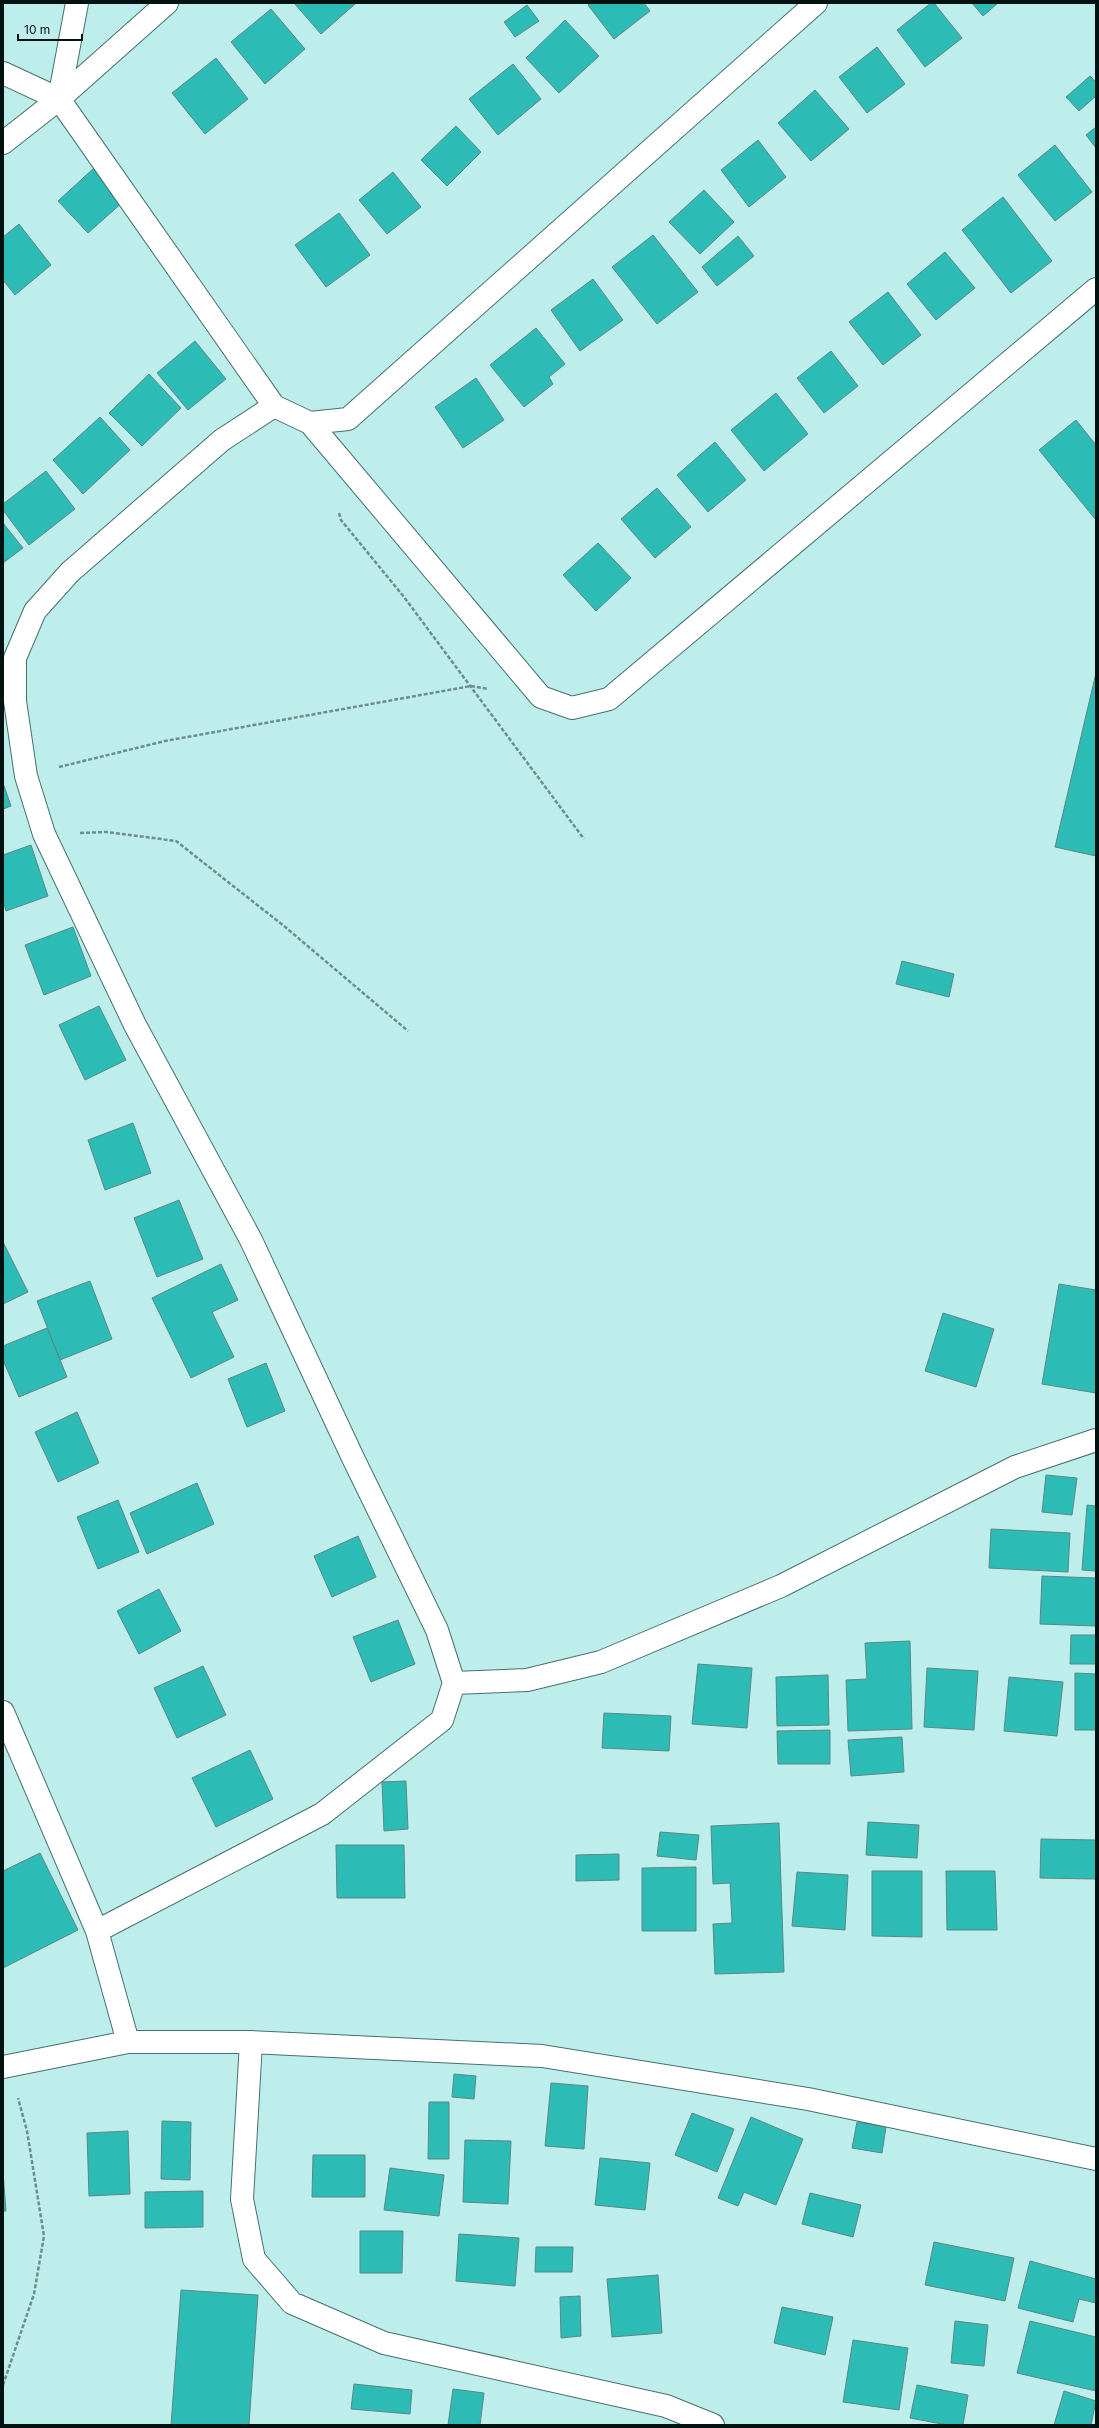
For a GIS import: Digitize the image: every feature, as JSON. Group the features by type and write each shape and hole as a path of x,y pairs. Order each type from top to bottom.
{"street":[{"path":"59,98 77,3"},
{"path":"3,143 59,98 167,3"},
{"path":"310,423 348,419 816,3"},
{"path":"3,73 59,98 274,406 310,423 541,697 572,708 610,698 1096,289"},
{"path":"97,1931 322,1814 442,1720 454,1683 437,1630 353,1458 251,1240 134,1025 44,834 26,776 15,701 15,658 35,611 70,572 222,440 274,406"},
{"path":"454,1683 527,1680 601,1662 781,1586 1015,1467 1096,1440"},
{"path":"3,1712 97,1931 128,2042"},
{"path":"6,2066 128,2042 250,2042 542,2056 808,2099 1096,2159"},
{"path":"250,2042 242,2200 254,2259 292,2303 384,2343 666,2406 713,2425"}],"path":[{"path":"337,506 342,520 404,597 584,839"},
{"path":"26,776 165,741 471,686 541,697"},
{"path":"44,834 107,832 176,841 284,926 408,1031"},
{"path":"3,2385 34,2294 44,2236 27,2131 6,2066"}],"building":[{"path":"294,3 355,3 355,4 321,34"},
{"path":"590,3 644,3 650,11 614,39 588,5"},
{"path":"931,3 934,3 962,38 925,67 897,30"},
{"path":"972,3 998,3 983,16"},
{"path":"527,5 539,21 515,37 504,22"},
{"path":"271,9 305,49 265,84 231,42"},
{"path":"565,20 599,56 559,93 526,58"},
{"path":"877,47 905,84 867,113 839,77"},
{"path":"216,58 248,99 205,134 172,93"},
{"path":"513,64 541,99 498,135 469,99"},
{"path":"1090,76 1096,82 1096,96 1079,111 1066,97"},
{"path":"815,90 849,129 811,161 778,123"},
{"path":"456,126 481,152 447,186 421,160"},
{"path":"1096,127 1096,148 1086,135"},
{"path":"758,140 786,177 749,207 721,170"},
{"path":"1055,145 1092,192 1055,221 1018,175"},
{"path":"94,168 124,201 88,233 58,201"},
{"path":"393,172 421,207 387,234 359,200"},
{"path":"704,190 734,222 700,254 669,222"},
{"path":"1003,197 1052,261 1011,293 962,230"},
{"path":"339,213 370,255 326,287 295,245"},
{"path":"19,224 51,265 15,295 3,280 3,237"},
{"path":"653,235 698,292 657,324 612,267"},
{"path":"738,236 754,256 717,286 702,267"},
{"path":"945,252 975,288 936,320 907,284"},
{"path":"593,279 623,320 580,351 551,310"},
{"path":"888,292 921,335 883,365 849,322"},
{"path":"536,328 565,364 549,377 553,384 524,407 490,365"},
{"path":"195,341 226,379 188,410 157,373"},
{"path":"831,351 858,386 824,413 797,378"},
{"path":"149,374 181,408 142,446 109,413"},
{"path":"476,378 504,420 463,448 435,407"},
{"path":"776,393 808,434 764,471 731,430"},
{"path":"100,417 130,450 83,494 53,460"},
{"path":"1076,420 1096,445 1096,520 1039,450"},
{"path":"715,442 746,480 708,512 677,475"},
{"path":"46,471 75,509 29,545 3,510 3,504"},
{"path":"657,488 691,527 655,558 621,519"},
{"path":"3,523 23,548 3,563"},
{"path":"598,543 631,578 596,611 563,575"},
{"path":"1096,673 1096,856 1055,847"},
{"path":"3,783 11,806 3,809"},
{"path":"31,845 48,896 6,911 3,901 3,855"},
{"path":"73,927 91,976 44,995 25,945"},
{"path":"902,961 954,974 949,997 896,984"},
{"path":"99,1006 126,1060 85,1080 59,1025"},
{"path":"133,1123 151,1173 105,1190 88,1140"},
{"path":"179,1200 203,1259 157,1277 134,1218"},
{"path":"3,1242 28,1292 3,1304"},
{"path":"221,1264 238,1300 212,1312 234,1357 191,1378 152,1298"},
{"path":"90,1281 112,1339 60,1360 37,1301"},
{"path":"1059,1284 1096,1290 1096,1393 1042,1384"},
{"path":"943,1313 994,1329 976,1387 925,1371"},
{"path":"47,1328 67,1377 19,1397 3,1360 3,1346"},
{"path":"266,1363 285,1411 247,1427 228,1379"},
{"path":"77,1412 99,1463 58,1482 35,1432"},
{"path":"1046,1475 1077,1478 1072,1515 1042,1512"},
{"path":"197,1483 214,1524 147,1554 130,1513"},
{"path":"118,1500 139,1552 98,1569 77,1517"},
{"path":"1087,1505 1096,1506 1096,1571 1082,1570"},
{"path":"991,1529 1070,1533 1068,1572 989,1568"},
{"path":"358,1536 376,1577 332,1597 314,1556"},
{"path":"1042,1576 1096,1578 1096,1626 1040,1624"},
{"path":"159,1589 181,1631 139,1654 117,1611"},
{"path":"398,1620 415,1664 371,1682 353,1637"},
{"path":"1071,1635 1096,1635 1096,1664 1070,1664"},
{"path":"910,1641 912,1729 848,1731 846,1680 867,1679 865,1643"},
{"path":"698,1664 752,1668 747,1728 692,1724"},
{"path":"203,1666 226,1715 177,1738 154,1688"},
{"path":"927,1668 978,1671 974,1730 924,1727"},
{"path":"1075,1673 1096,1674 1096,1730 1075,1730"},
{"path":"828,1675 829,1725 777,1726 776,1677"},
{"path":"1009,1677 1063,1682 1057,1736 1004,1731"},
{"path":"604,1713 671,1716 669,1751 602,1748"},
{"path":"830,1730 830,1764 778,1764 777,1731"},
{"path":"902,1737 904,1772 851,1776 848,1740"},
{"path":"250,1750 273,1799 216,1827 192,1778"},
{"path":"406,1781 408,1829 384,1831 382,1782"},
{"path":"868,1822 919,1825 917,1858 866,1855"},
{"path":"779,1823 784,1972 715,1974 713,1924 732,1923 730,1883 713,1884 711,1826"},
{"path":"660,1832 699,1835 696,1860 657,1856"},
{"path":"1041,1839 1096,1840 1096,1879 1040,1878"},
{"path":"336,1845 404,1845 405,1898 337,1898"},
{"path":"40,1853 78,1930 3,1968 3,1871"},
{"path":"619,1854 619,1880 576,1881 576,1855"},
{"path":"696,1867 696,1931 642,1931 642,1868"},
{"path":"872,1871 922,1871 922,1937 872,1936"},
{"path":"946,1871 995,1871 997,1930 947,1930"},
{"path":"797,1872 848,1875 845,1930 792,1926"},
{"path":"454,2074 476,2076 474,2099 452,2097"},
{"path":"551,2083 588,2086 584,2149 545,2146"},
{"path":"429,2102 449,2102 449,2159 428,2159"},
{"path":"692,2113 734,2129 717,2172 675,2155"},
{"path":"751,2117 803,2139 776,2205 744,2192 738,2206 718,2198"},
{"path":"162,2121 191,2122 190,2180 161,2179"},
{"path":"857,2122 886,2127 882,2153 852,2148"},
{"path":"128,2131 130,2194 89,2196 87,2133"},
{"path":"465,2140 511,2141 508,2204 463,2202"},
{"path":"313,2155 365,2155 365,2197 312,2197"},
{"path":"600,2158 650,2163 645,2210 595,2205"},
{"path":"390,2168 444,2175 439,2216 384,2210"},
{"path":"3,2172 6,2211 3,2211"},
{"path":"203,2191 203,2227 145,2228 145,2192"},
{"path":"810,2193 861,2205 853,2237 802,2224"},
{"path":"360,2231 403,2231 402,2273 360,2273"},
{"path":"459,2234 519,2238 515,2286 456,2281"},
{"path":"934,2242 1014,2258 1005,2301 925,2285"},
{"path":"536,2247 573,2247 572,2272 535,2272"},
{"path":"1030,2261 1096,2279 1096,2303 1079,2299 1073,2322 1018,2308"},
{"path":"658,2275 662,2333 612,2337 607,2279"},
{"path":"181,2290 258,2295 249,2425 171,2425"},
{"path":"580,2296 581,2336 561,2338 560,2297"},
{"path":"782,2307 833,2317 825,2355 774,2343"},
{"path":"955,2321 988,2325 984,2366 951,2363"},
{"path":"1030,2321 1096,2337 1096,2391 1017,2373"},
{"path":"853,2340 908,2348 899,2410 843,2402"},
{"path":"354,2384 412,2390 410,2414 351,2409"},
{"path":"917,2385 968,2395 963,2425 947,2425 910,2418"},
{"path":"453,2389 484,2393 480,2425 448,2425"},
{"path":"1064,2391 1096,2401 1091,2425 1054,2425"}]}
